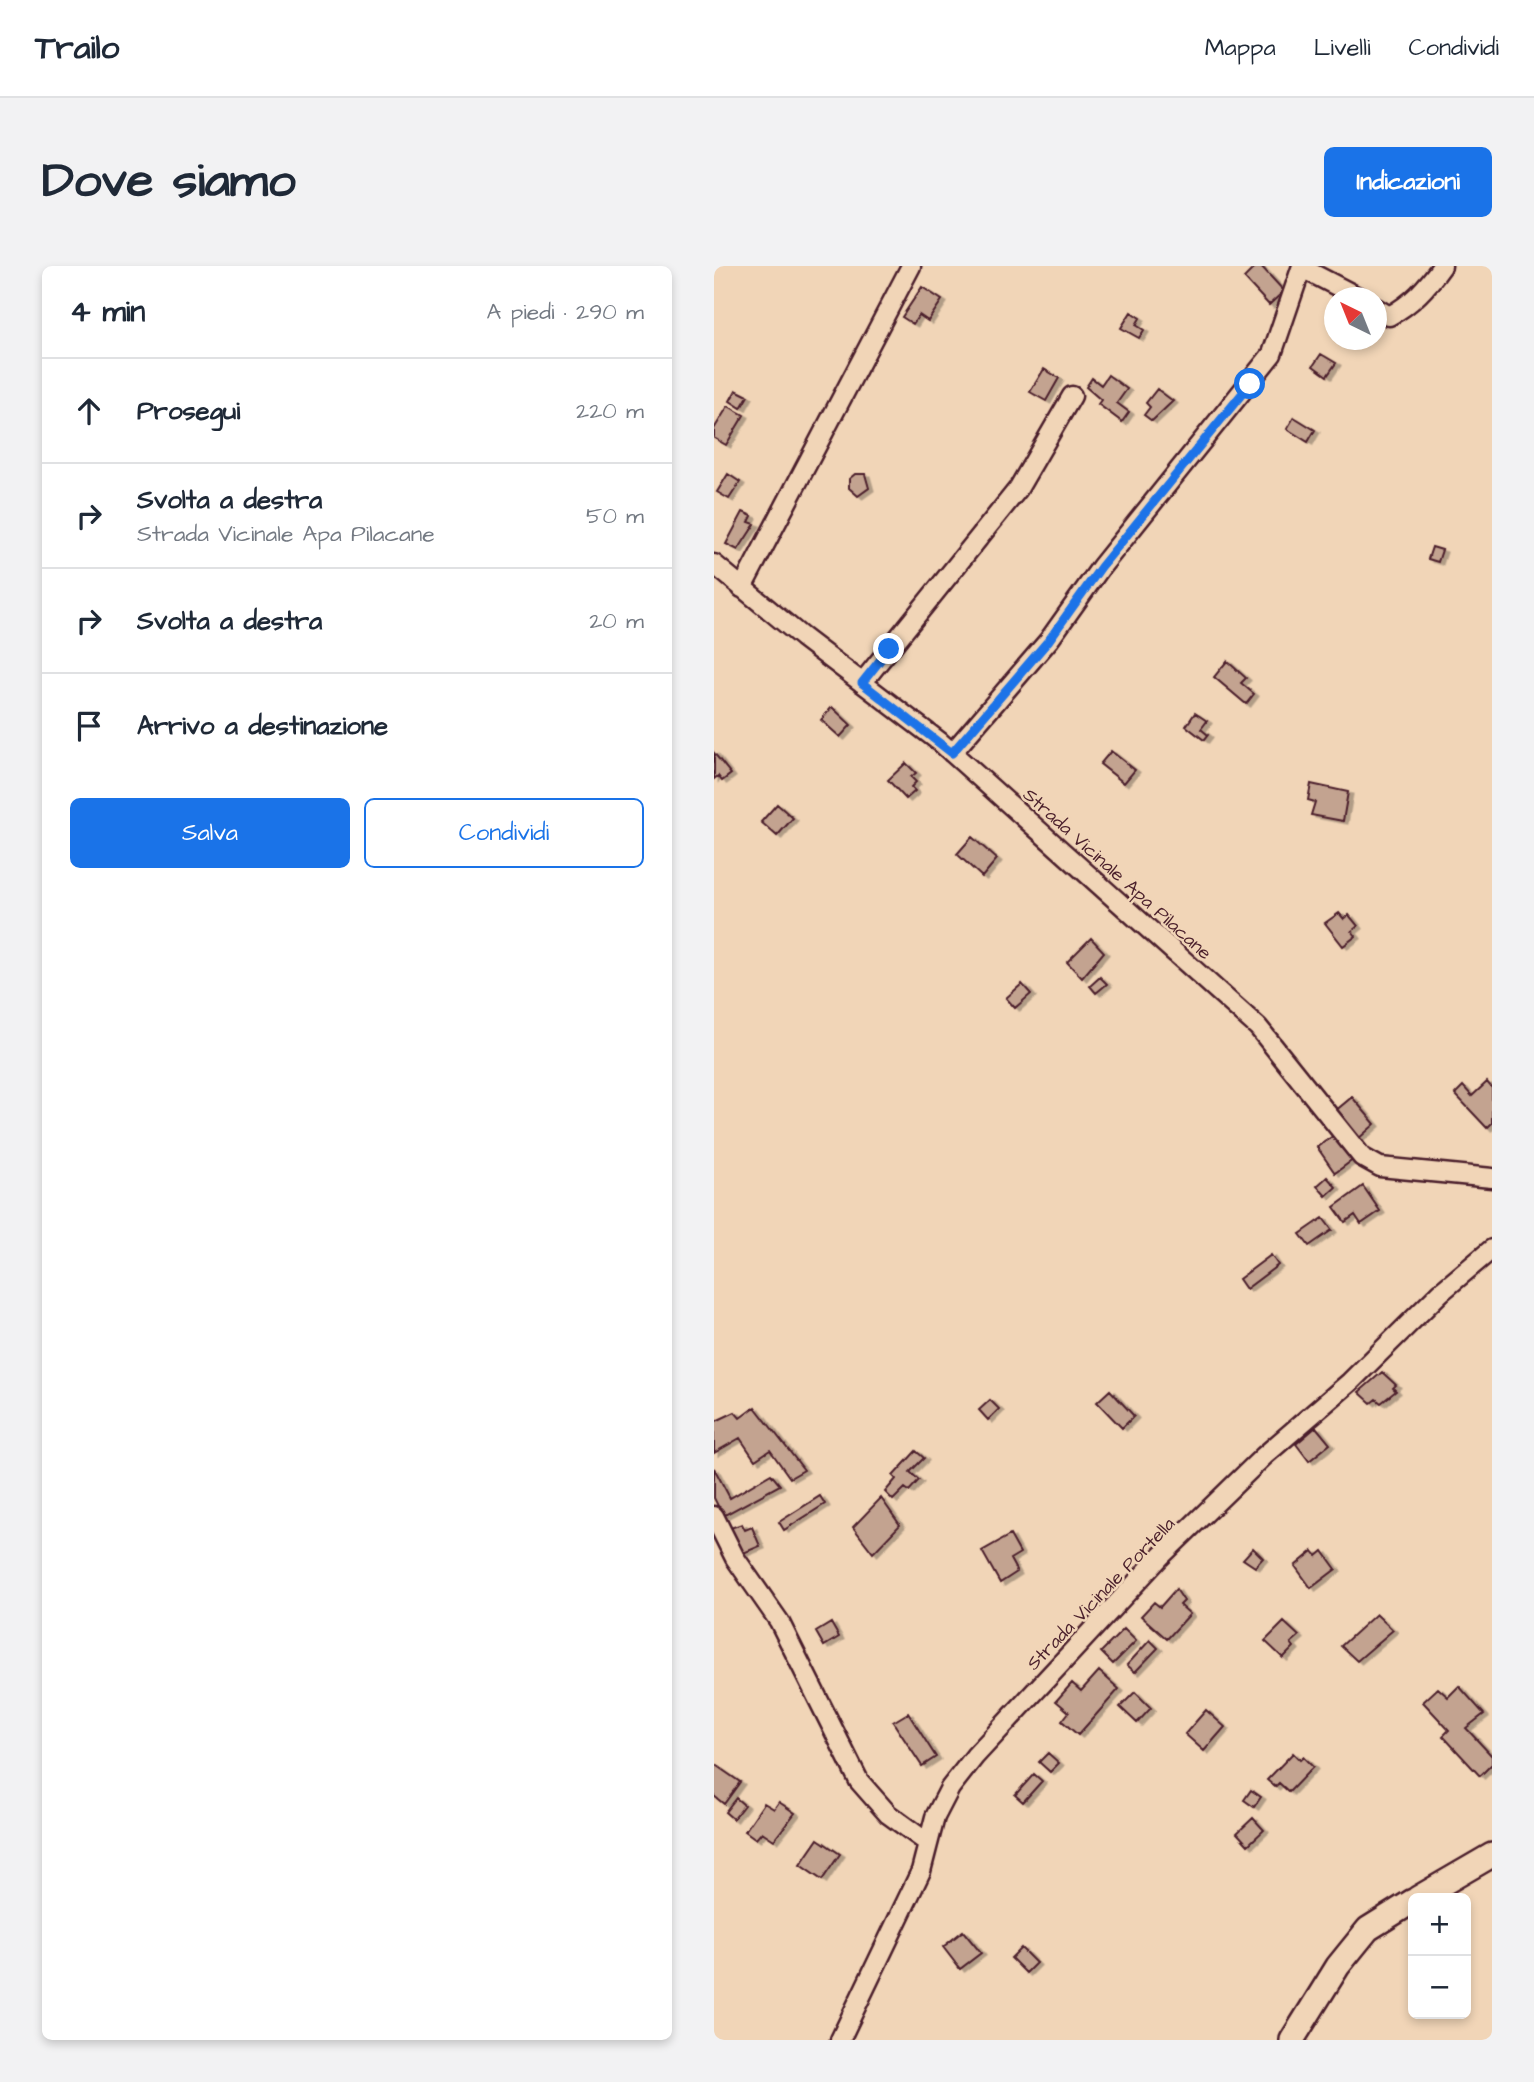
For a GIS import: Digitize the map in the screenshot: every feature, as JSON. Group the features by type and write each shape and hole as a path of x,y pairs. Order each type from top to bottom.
{"main road":[{"path":"1427,1893 1492,1855"},
{"path":"1292,2040 1338,1966 1368,1929 1408,1904"}],"street":[{"path":"742,588 911,266"},
{"path":"1387,315 1403,309 1424,290 1442,266"},
{"path":"952,753 1049,640 1101,567 1272,354 1302,267 1339,287"},
{"path":"862,683 1018,489 1072,396"},
{"name":"Strada Vicinale Apa Pilacane","path":"714,564 952,753 1258,1027 1362,1157 1380,1167 1492,1178"},
{"name":"Strada Vicinale Portella","path":"841,2040 921,1871 936,1817 950,1788 975,1756 1160,1557 1264,1456 1350,1382 1441,1292 1492,1249"},
{"path":"714,1516 735,1558 779,1621 859,1782 888,1814 928,1843"}],"building":[{"path":"1256,266 1261,266 1284,291 1269,305 1244,278"},
{"path":"922,287 942,300 928,321 919,315 913,324 902,317"},
{"path":"1131,312 1140,318 1136,325 1144,330 1139,338 1121,328"},
{"path":"1321,354 1336,363 1327,376 1313,366"},
{"path":"1044,369 1059,378 1046,401 1030,392"},
{"path":"1108,375 1127,389 1117,403 1129,412 1122,422 1098,404 1101,400 1086,387 1092,378 1101,385"},
{"path":"1157,389 1173,401 1152,421 1144,415 1150,407 1146,403"},
{"path":"736,390 748,396 741,408 730,401"},
{"path":"728,406 744,415 726,445 714,438 714,429"},
{"path":"1294,417 1315,430 1308,442 1287,429"},
{"path":"728,474 740,482 729,499 717,492"},
{"path":"855,474 865,474 869,488 858,496 849,488 849,479"},
{"path":"743,512 752,516 749,522 755,524 738,550 726,544"},
{"path":"1432,547 1442,550 1438,562 1428,559"},
{"path":"1227,661 1246,678 1241,683 1254,694 1246,704 1214,677"},
{"path":"832,707 851,725 840,737 821,720"},
{"path":"1195,713 1207,721 1201,729 1208,735 1204,740 1186,726"},
{"path":"1111,751 1135,770 1124,783 1100,764"},
{"path":"714,753 731,774 722,781 718,776 714,779"},
{"path":"906,763 916,773 911,777 916,782 911,787 915,791 906,799 888,780"},
{"path":"1311,784 1348,792 1343,821 1311,815 1315,802 1308,800"},
{"path":"777,804 793,818 777,836 761,822"},
{"path":"972,837 997,859 982,877 957,854"},
{"path":"1339,913 1344,919 1349,915 1358,926 1352,931 1356,936 1343,946 1325,923"},
{"path":"1091,938 1104,952 1082,978 1067,962"},
{"path":"1100,977 1107,984 1096,993 1090,986"},
{"path":"1022,984 1031,994 1015,1008 1006,998"},
{"path":"1487,1082 1492,1088 1492,1123 1487,1128 1455,1094 1463,1086 1472,1096"},
{"path":"1352,1097 1375,1124 1357,1140 1334,1112"},
{"path":"1336,1134 1354,1159 1335,1173 1317,1147"},
{"path":"1327,1177 1336,1187 1326,1196 1317,1186"},
{"path":"1363,1186 1380,1211 1361,1224 1355,1215 1345,1222 1334,1207"},
{"path":"1323,1218 1332,1230 1309,1246 1300,1234"},
{"path":"1271,1255 1278,1265 1246,1289 1239,1279"},
{"path":"1382,1372 1396,1385 1393,1388 1396,1391 1381,1403 1376,1399 1371,1403 1359,1392"},
{"path":"1110,1390 1134,1416 1122,1428 1097,1402"},
{"path":"990,1400 999,1409 988,1420 979,1410"},
{"path":"755,1407 804,1470 790,1478 770,1450 755,1460 740,1438 714,1453 714,1422 735,1412 740,1418"},
{"path":"1316,1427 1330,1444 1309,1461 1296,1444"},
{"path":"916,1451 924,1458 910,1472 919,1480 909,1491 905,1488 893,1500 885,1492 896,1479 893,1476"},
{"path":"714,1468 730,1498 771,1474 780,1485 723,1516 714,1498"},
{"path":"820,1496 825,1504 784,1530 779,1522"},
{"path":"881,1498 900,1525 873,1553 853,1527"},
{"path":"742,1524 745,1530 752,1527 760,1546 741,1554 730,1528"},
{"path":"1010,1535 1020,1553 1010,1559 1017,1572 1000,1583 982,1551"},
{"path":"1253,1548 1263,1558 1255,1567 1243,1559"},
{"path":"1313,1551 1317,1556 1323,1551 1336,1569 1311,1588 1295,1566"},
{"path":"1176,1589 1184,1601 1180,1605 1190,1614 1167,1639 1141,1616 1154,1602 1160,1607"},
{"path":"1376,1614 1393,1630 1357,1661 1341,1646"},
{"path":"1284,1622 1299,1636 1291,1643 1294,1647 1283,1658 1265,1641"},
{"path":"831,1623 839,1637 824,1646 816,1632"},
{"path":"1124,1629 1136,1641 1113,1664 1101,1652"},
{"path":"1150,1640 1158,1648 1135,1672 1127,1665"},
{"path":"1099,1671 1119,1689 1078,1735 1062,1721 1069,1712 1056,1701 1072,1683 1081,1691"},
{"path":"1459,1686 1484,1714 1466,1728 1492,1756 1492,1764 1480,1776 1443,1736 1449,1730 1423,1702 1438,1688 1448,1697"},
{"path":"1135,1692 1151,1708 1137,1723 1120,1707"},
{"path":"1206,1710 1225,1727 1204,1751 1185,1734"},
{"path":"908,1713 936,1757 922,1766 893,1722"},
{"path":"1048,1753 1059,1763 1050,1772 1039,1762"},
{"path":"1293,1753 1300,1760 1303,1757 1313,1767 1289,1792 1279,1783 1275,1787 1267,1780"},
{"path":"714,1764 740,1782 724,1804 714,1796"},
{"path":"1034,1774 1042,1781 1023,1802 1015,1795"},
{"path":"1251,1790 1261,1797 1254,1807 1244,1800"},
{"path":"736,1798 744,1805 733,1819 725,1812"},
{"path":"779,1802 795,1813 774,1840 762,1832 756,1839 745,1831 764,1803 774,1809"},
{"path":"1253,1818 1264,1830 1248,1845 1237,1833"},
{"path":"818,1839 840,1854 822,1880 800,1865"},
{"path":"963,1931 981,1953 960,1969 943,1947"},
{"path":"1021,1948 1036,1963 1026,1973 1011,1958"}],"route":[{"path":"889,649 862,683 952,753 1049,640 1101,567 1250,384"}]}
